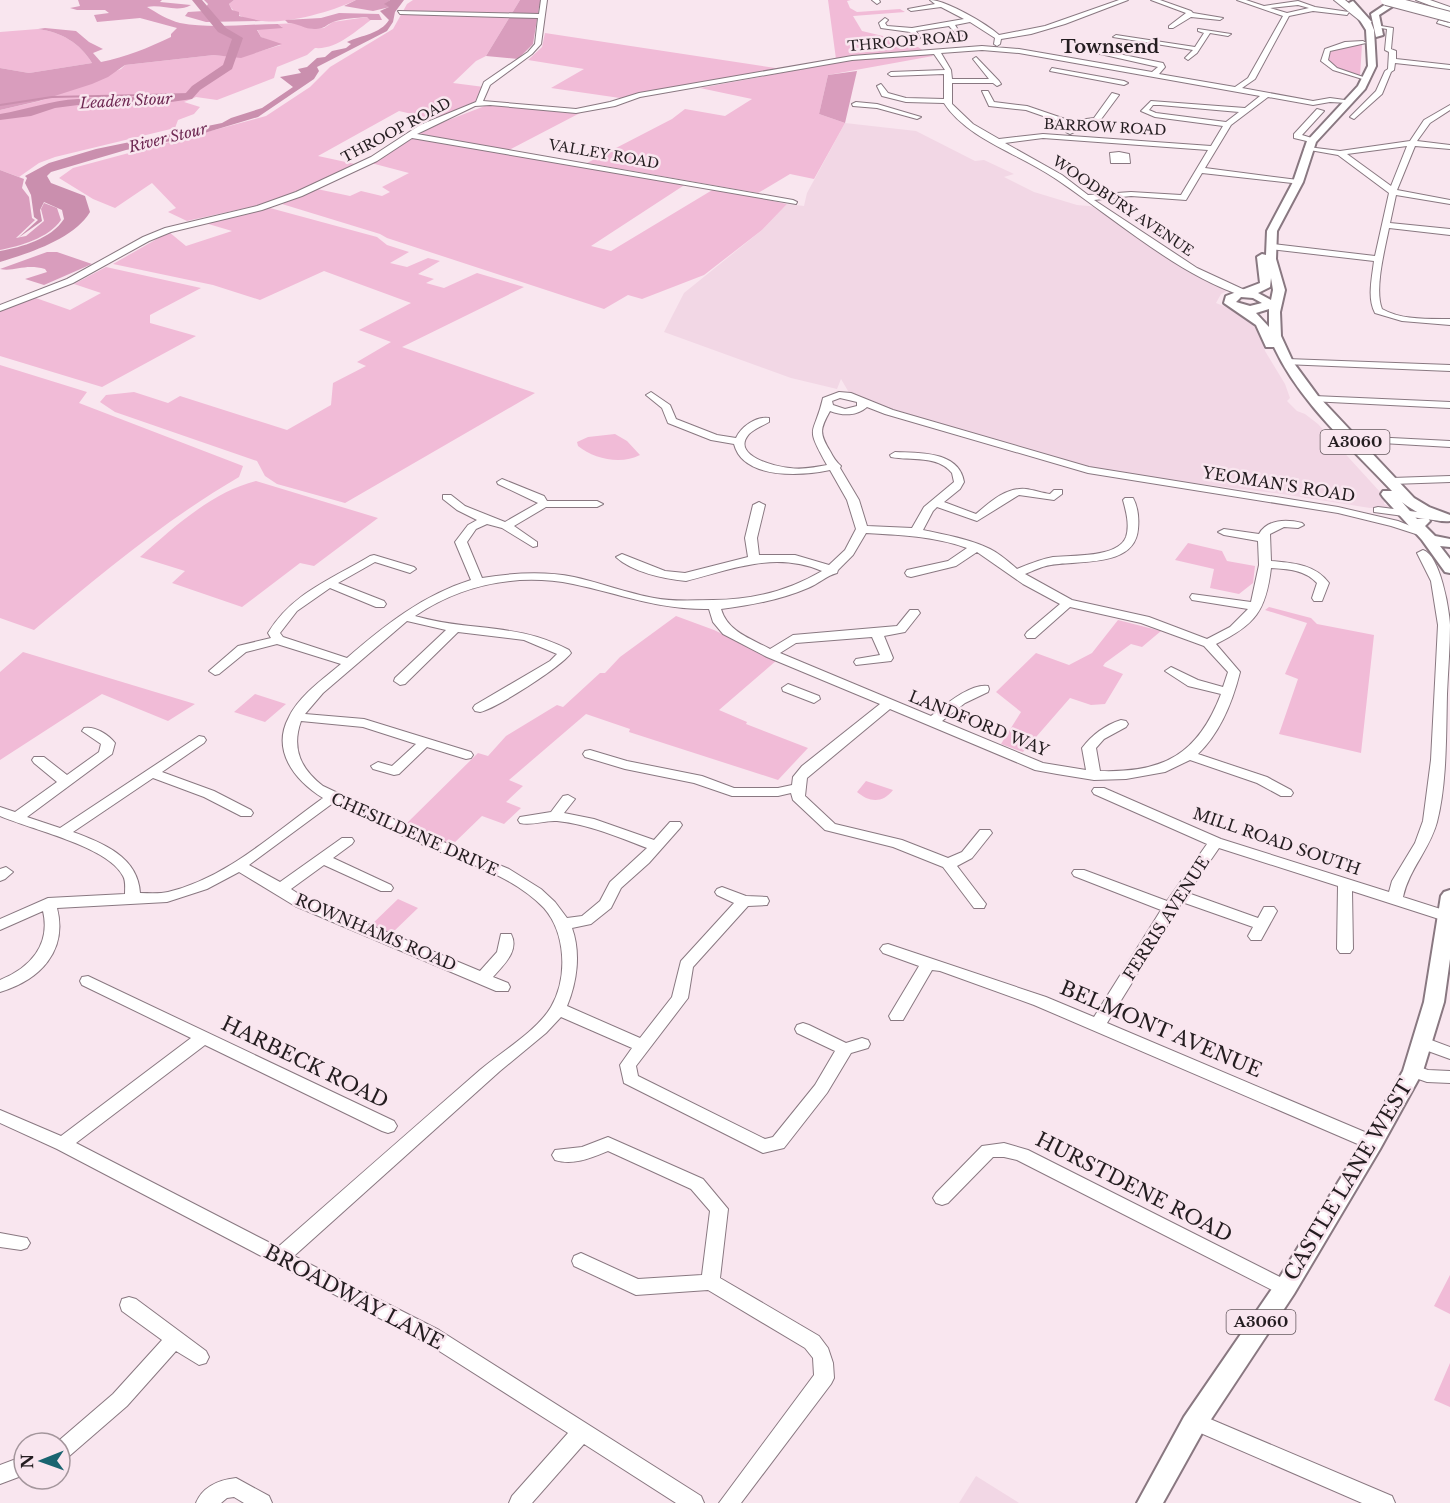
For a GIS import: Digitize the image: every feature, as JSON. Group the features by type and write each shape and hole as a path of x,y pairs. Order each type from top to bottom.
{"highway":[{"path":"1340,0 1367,22"},
{"path":"1421,0 1450,15"},
{"path":"1390,3 1450,15"}],"main road":[{"path":"1349,1 1402,4 1410,0"},
{"path":"1349,1 1367,22 1380,69"},
{"path":"1380,69 1376,62 1376,50 1384,50 1375,14 1390,3"},
{"path":"1272,304 1257,310 1240,308 1230,303 1230,298 1266,285 1262,252 1266,237 1272,232 1298,182 1310,145 1331,121 1350,88 1365,83 1380,69"},
{"name":"A3060","path":"1272,232 1271,259 1279,284 1272,304 1275,336 1287,362 1314,399 1413,504 1446,518"},
{"path":"1246,294 1263,298 1272,304"},
{"name":"A3060","path":"1240,308 1265,327 1274,357 1299,394 1407,515 1450,569"},
{"path":"1446,518 1421,521 1422,533 1450,543"},
{"name":"CASTLE LANE WEST","path":"1150,1503 1233,1362 1285,1288 1373,1143 1413,1071 1434,1002 1450,896"}],"street":[{"path":"479,103 487,84 530,53 538,44 544,0"},
{"path":"911,9 936,2 972,20 998,37 1018,36 1063,24 1125,0"},
{"path":"1154,0 1184,8 1190,15"},
{"path":"1240,0 1287,15 1313,9 1347,13"},
{"path":"1265,7 1307,0"},
{"path":"1298,3 1313,9"},
{"path":"400,12 543,16"},
{"path":"1171,27 1190,15 1220,18"},
{"path":"1237,89 1251,79 1287,15"},
{"path":"885,20 882,23 884,28 912,30 972,20"},
{"path":"1439,22 1450,26"},
{"path":"950,24 960,35"},
{"path":"1161,25 1182,28"},
{"path":"1354,117 1378,92 1380,69 1391,70 1392,51 1384,50 1390,28 1377,26"},
{"path":"912,30 917,38"},
{"path":"1189,58 1197,49 1204,31 1228,34"},
{"path":"1127,33 1113,36 1197,49"},
{"path":"998,37 1000,49"},
{"path":"1363,43 1338,46 1327,50 1324,61 1350,88 1365,83"},
{"path":"1146,54 1160,45"},
{"name":"THROOP ROAD","path":"0,308 70,281 146,239 168,230 259,208 299,194 374,159 410,135 479,103 576,111 639,96 852,58 936,51 1000,49 1313,103 1334,100 1350,88"},
{"path":"1089,50 1146,54 1161,64 1162,67 1153,75"},
{"path":"881,86 885,94 906,100 948,101 948,77 936,51"},
{"path":"897,64 929,75 997,84 976,59"},
{"path":"1393,61 1450,67"},
{"path":"1090,76 1107,66"},
{"path":"1052,70 1124,83"},
{"path":"891,74 919,73"},
{"path":"985,93 992,104 1030,105 1070,123 1096,120 1115,95"},
{"path":"1086,198 1131,194 1183,198 1228,124 1266,95"},
{"path":"872,113 888,110 906,100"},
{"name":"WOODBURY AVENUE","path":"948,101 970,126 1059,177 1086,198 1194,270 1246,294"},
{"path":"1228,124 1155,115 1145,111 1151,103 1245,110"},
{"path":"1313,103 1312,106 1320,111 1335,113"},
{"path":"856,104 917,117"},
{"path":"1450,107 1422,126 1393,192 1379,259 1374,305 1378,312 1395,316 1450,322"},
{"path":"1320,111 1297,136 1310,145 1340,153 1393,192 1450,202"},
{"path":"1430,119 1440,120"},
{"path":"1070,123 1070,137"},
{"name":"VALLEY ROAD","path":"410,135 644,174 794,202"},
{"name":"BARROW ROAD","path":"996,142 1042,136 1212,148"},
{"path":"1118,141 1119,154"},
{"path":"1340,153 1413,143 1450,147"},
{"path":"1199,170 1298,182"},
{"path":"1387,225 1450,232"},
{"path":"1273,247 1379,259"},
{"path":"1287,362 1450,368"},
{"path":"651,395 666,407 672,421 715,438 740,442"},
{"name":"YEOMAN'S ROAD","path":"828,406 827,400 839,395 850,396 860,405 1088,470 1338,510 1394,522 1422,533"},
{"path":"1314,399 1450,405"},
{"path":"860,405 823,419 818,423 816,430 817,438 836,466 859,513 862,529"},
{"path":"823,419 828,406 844,412"},
{"path":"765,420 742,434 740,442 742,452 749,460 778,471 799,472 836,466"},
{"path":"1352,439 1450,444"},
{"path":"895,455 944,462 955,467 959,474 959,482 928,509 916,532"},
{"name":"YEOMAN'S ROAD","path":"1129,477 1282,494 1407,515 1446,518"},
{"path":"1392,481 1450,479"},
{"path":"502,482 540,498 544,504"},
{"path":"937,503 977,518 1013,493 1027,492 1054,497 1058,492"},
{"path":"447,497 461,508 486,520 506,526 533,544"},
{"path":"1016,573 1052,561 1098,558 1123,547 1129,543 1135,532 1129,500"},
{"name":"YEOMAN'S ROAD","path":"1370,508 1388,508 1396,503"},
{"path":"506,526 544,504 597,504"},
{"path":"754,558 751,538 759,505"},
{"path":"478,582 461,542 472,527 486,520"},
{"path":"1208,643 1237,630 1257,607 1265,564 1263,538 1269,528 1282,523 1298,525"},
{"name":"LANDFORD WAY","path":"713,604 719,622 727,631 771,654 1040,767 1094,776 1141,772 1178,762 1205,737 1223,709 1234,672 1208,643 1145,620 1068,603 1016,573 987,552 942,535 862,529"},
{"name":"CHESILDENE DRIVE","path":"559,1009 570,968 563,924 542,898 516,879 331,798 305,778 290,754 289,735 295,717 304,703 427,601 478,582 521,578 556,579 668,604 713,604 789,592 805,586 833,570 850,552 862,529"},
{"path":"1224,532 1263,538"},
{"path":"911,573 945,567 976,547"},
{"path":"1395,900 1399,881 1422,843 1430,821 1439,749 1446,657 1444,625 1439,590 1433,571 1423,553"},
{"path":"622,557 645,568 676,577 686,577 754,558 776,555 797,557 833,570"},
{"path":"278,640 274,633 280,619 328,583 353,572 374,558 410,569"},
{"path":"1265,564 1300,567 1316,574 1323,583 1318,598"},
{"path":"328,583 380,604"},
{"path":"1196,597 1257,607"},
{"path":"1031,635 1068,603"},
{"path":"771,654 793,639 901,629 914,613"},
{"path":"406,617 421,623 454,628 501,631 550,644 565,653 554,664 480,708"},
{"path":"400,681 454,628"},
{"path":"861,662 887,658 877,633"},
{"path":"215,671 242,650 278,640 351,663"},
{"path":"1171,671 1193,682 1229,692"},
{"path":"801,693 820,675"},
{"path":"788,688 814,699"},
{"path":"932,722 960,700 983,689"},
{"path":"478,694 493,701"},
{"path":"888,704 807,769 800,777 797,788 798,797 830,827 897,843 948,864 979,904"},
{"path":"295,717 364,723 466,755"},
{"path":"1094,776 1089,748 1099,736 1121,724"},
{"path":"15,819 98,759 108,748 104,739 89,731"},
{"path":"61,834 199,740"},
{"path":"378,766 394,771 425,742"},
{"path":"604,759 615,748"},
{"path":"590,754 625,765 688,776 732,792 778,792 797,788"},
{"path":"1188,755 1262,780 1286,793"},
{"path":"39,760 65,782"},
{"path":"153,773 209,794 246,813"},
{"name":"MILL ROAD SOUTH","path":"1099,791 1216,842 1447,916"},
{"path":"0,925 48,903 167,897 202,886 239,866 331,798"},
{"path":"555,816 568,799"},
{"path":"0,811 15,819 99,848 117,859 130,875 133,898"},
{"path":"525,820 555,816 589,822 656,846"},
{"path":"563,924 586,920 606,904 615,885 675,825"},
{"path":"948,864 967,855 986,833"},
{"path":"281,889 347,841"},
{"name":"FERRIS AVENUE","path":"1096,1025 1170,908 1216,842"},
{"path":"323,859 386,888"},
{"name":"ROWNHAMS ROAD","path":"239,866 300,902 502,987"},
{"path":"1079,873 1170,908"},
{"path":"1345,884 1345,949"},
{"path":"722,892 744,901 762,901"},
{"path":"1179,895 1262,924"},
{"path":"744,901 686,965 680,998 628,1065 630,1079 763,1146 778,1143 821,1089 845,1049"},
{"path":"0,986 28,973 46,952 53,932 48,903"},
{"path":"483,978 505,954 506,938"},
{"name":"BELMONT AVENUE","path":"888,949 928,964 942,966 976,980 1003,987 1373,1143"},
{"path":"897,1016 928,964"},
{"name":"HARBECK ROAD","path":"88,981 388,1126"},
{"path":"280,1257 559,1009 642,1045"},
{"path":"803,1029 845,1049 862,1044"},
{"name":"HARBECK ROAD","path":"63,1144 204,1037"},
{"path":"1423,1043 1450,1053"},
{"path":"1413,1071 1427,1076 1450,1077"},
{"name":"BROADWAY LANE","path":"0,1116 63,1144 432,1336 694,1503"},
{"path":"561,1155 584,1154 608,1144 697,1184 719,1209 710,1282"},
{"name":"HURSTDENE ROAD","path":"942,1198 988,1151 1004,1150 1022,1155 1285,1288"},
{"path":"0,1240 21,1243"},
{"path":"581,1261 636,1287 710,1282 812,1342 823,1358 824,1378 729,1503"},
{"path":"129,1305 199,1357"},
{"path":"72,1442 120,1400 175,1339"},
{"path":"1196,1422 1385,1503"},
{"path":"519,1503 582,1432"},
{"path":"207,1503 222,1490 236,1487 262,1503"}],"shaded area":[{"path":"78,0 162,0 160,2 191,5 180,8 147,7 171,20 192,25 278,24 283,28 257,30 261,37 282,44 241,58 214,55 125,65 108,77 92,84 39,101 0,110 0,68 29,73 92,63 76,44 62,36 38,29 76,31 89,42 103,49 93,53 101,62 128,55 171,37 177,28 140,18 97,22 94,15 109,13 105,10 70,8 80,6"},
{"path":"204,0 234,0 229,4 232,10 239,12 239,16 261,21 206,22 185,16 188,12 204,11 208,4"},
{"path":"234,0 356,0 309,16 269,22 252,20 238,14 229,4"},
{"path":"356,0 390,0 385,4 390,7 373,11 344,6"},
{"path":"413,0 520,0 486,56 476,61 453,83 484,87 475,102 434,119 399,111 318,156 355,164 268,203 187,221 168,212 176,208 152,183 115,208 93,199 59,178 73,168 266,116 310,87 330,67 393,29 407,4"},
{"path":"520,0 542,0 533,44 518,59 486,56"},
{"path":"828,0 851,0 847,1 850,8 857,12 900,9 905,12 853,16 862,31 887,37 891,45 918,47 924,51 836,59"},
{"path":"339,13 379,14 382,20 370,20 367,17 346,19 312,29 288,23 285,20 321,18"},
{"path":"367,17 372,19 338,43 315,48 307,55 277,67 274,78 217,100 196,97 184,102 200,107 194,114 178,120 175,128 55,157 39,163 19,177 0,170 0,110 40,101 121,69 125,65 214,55 241,57 281,45 261,37 257,29 282,27 278,24 296,23 312,29 324,28 333,22"},
{"path":"38,29 62,36 76,44 92,63 29,73 0,68 0,32"},
{"path":"545,33 782,69 620,98 551,88 584,69 528,60 542,47"},
{"path":"1362,44 1360,77 1337,68 1327,60 1332,51 1336,49"},
{"path":"930,54 933,56 828,75 819,114 845,123 814,179 790,174 758,193 587,163 672,119 685,109 725,116 752,99 700,88 857,59"},
{"path":"857,71 845,123 819,114 828,75"},
{"path":"490,104 580,113 509,150 418,135 428,128"},
{"path":"845,123 916,131 975,161 984,160 1014,174 1004,177 1034,192 1077,205 1099,207 1194,270 1233,288 1221,294 1216,303 1243,314 1257,323 1265,351 1285,384 1290,398 1287,401 1297,411 1318,424 1381,493 1384,504 1389,506 1388,508 1370,508 1282,494 1088,470 889,412 851,396 841,379 837,389 791,378 664,332 684,293 762,230 787,204 804,206 807,193"},
{"path":"415,137 686,184 591,246 611,251 714,189 787,204 762,230 704,275 642,299 628,295 604,309 380,234 282,204 317,189 350,196 361,191 382,196 390,192 382,187 409,173 371,163"},
{"path":"0,170 24,179 22,188 29,197 32,218 35,220 16,238 26,236 44,221 41,209 44,203 57,208 61,220 42,236 0,250"},
{"path":"270,208 377,237 387,245 409,252 390,263 407,267 428,258 440,261 418,274 434,279 426,283 444,288 477,273 524,287 402,347 535,393 345,503 277,484 265,476 257,461 115,412 100,402 106,395 134,392 168,403 180,396 287,430 331,405 333,383 366,366 357,362 391,342 359,330 411,303 324,271 260,300 213,285 113,264 169,232 186,246 232,231 205,223"},
{"path":"47,252 57,252 92,264 44,285 25,279 47,272 45,269 32,267 0,269"},
{"path":"106,267 201,288 150,315 150,323 196,336 102,387 0,356 0,311 33,297 70,310 101,293 74,284"},
{"path":"0,365 87,392 79,403 243,466 239,477 159,530 34,630 0,618"},
{"path":"615,434 627,441 640,455 625,460 608,459 584,451 578,446 577,442 588,437"},
{"path":"256,481 378,518 314,566 300,563 242,607 172,583 185,571 140,557 209,502 224,493"},
{"path":"1188,543 1222,551 1227,561 1255,566 1253,583 1239,594 1210,588 1214,569 1175,560"},
{"path":"1269,607 1311,618 1317,624 1374,635 1361,753 1279,734 1298,679 1285,674 1307,623 1265,610"},
{"path":"676,616 714,630 777,660 719,710 747,722 746,724 808,748 778,780 629,732 630,729 586,714 509,780 523,786 506,802 521,808 504,824 482,816 452,845 405,825 478,753 488,756 506,736 557,705 563,707 600,673 605,673 620,657"},
{"path":"1118,620 1161,631 1142,647 1131,644 1105,663 1103,666 1123,674 1105,704 1091,705 1070,698 1023,752 1001,744 1021,712 996,692 1036,653 1069,665 1092,653"},
{"path":"23,652 195,704 168,721 102,694 0,760 0,672"},
{"path":"255,694 286,704 265,722 234,712"},
{"path":"866,781 893,790 884,798 875,800 866,798 857,792"},
{"path":"398,899 418,908 391,934 370,926"},
{"path":"1450,1275 1450,1314 1434,1306"},
{"path":"1450,1363 1450,1407 1434,1400"},
{"path":"976,1476 1019,1503 959,1503"}],"water":[{"name":"River Stour","path":"390,0 404,0 395,12 393,22 387,31 317,67 319,71 314,79 258,117 191,137 126,150 51,172 47,176 51,183 85,196 90,212 73,230 50,244 0,262 0,251 44,237 64,219 62,210 44,202 40,210 42,221 18,238 38,220 34,217 25,176 49,163 96,149 222,123 262,108 293,87 280,77 301,73 298,69 307,67 317,58 346,48 351,44 347,42 376,31 385,25 389,20 380,11 389,7 384,4"}],"waterway":[{"name":"Leaden Stour","path":"0,117 31,113 53,105 78,102 150,102 188,97 196,88 228,67 238,38 222,30 197,0"},
{"path":"0,105 52,97 191,94"}],"district":[{"name":"Townsend","path":"1110,47"}]}
